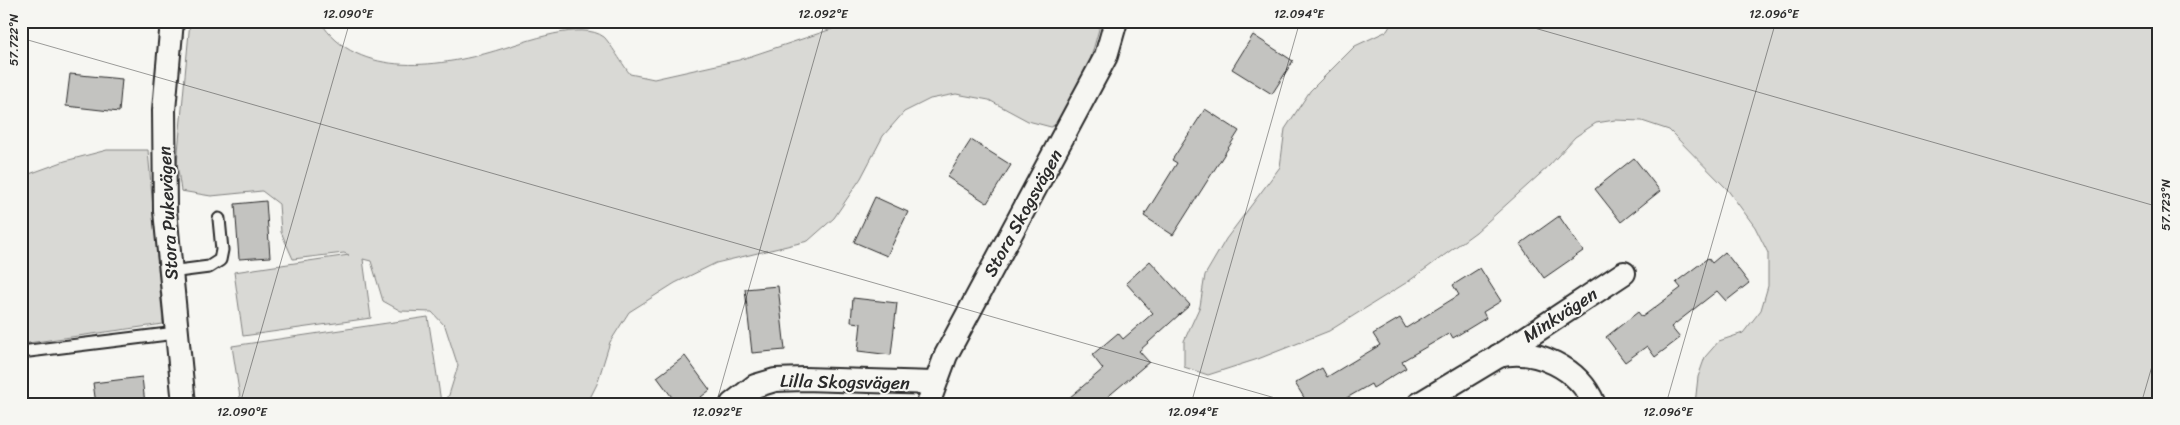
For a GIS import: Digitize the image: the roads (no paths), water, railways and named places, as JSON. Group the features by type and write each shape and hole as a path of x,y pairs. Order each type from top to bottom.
{"street":[{"name":"Stora Pukevägen","path":"172,21 164,110 165,211 184,404"},
{"name":"Stora Skogsvägen","path":"931,393 946,355 1102,64 1112,40 1116,21"},
{"name":"Minkvägen","path":"1419,404 1497,356 1624,273"},
{"name":"Minkvägen","path":"1497,356 1511,353 1522,354 1541,357 1559,365 1582,384 1594,404"},
{"name":"Lilla Skogsvägen","path":"732,404 755,386 775,380 804,378 931,393"}],"lane":[{"path":"170,272 210,267 220,260 222,250 219,219"},
{"path":"21,352 176,333"}]}
